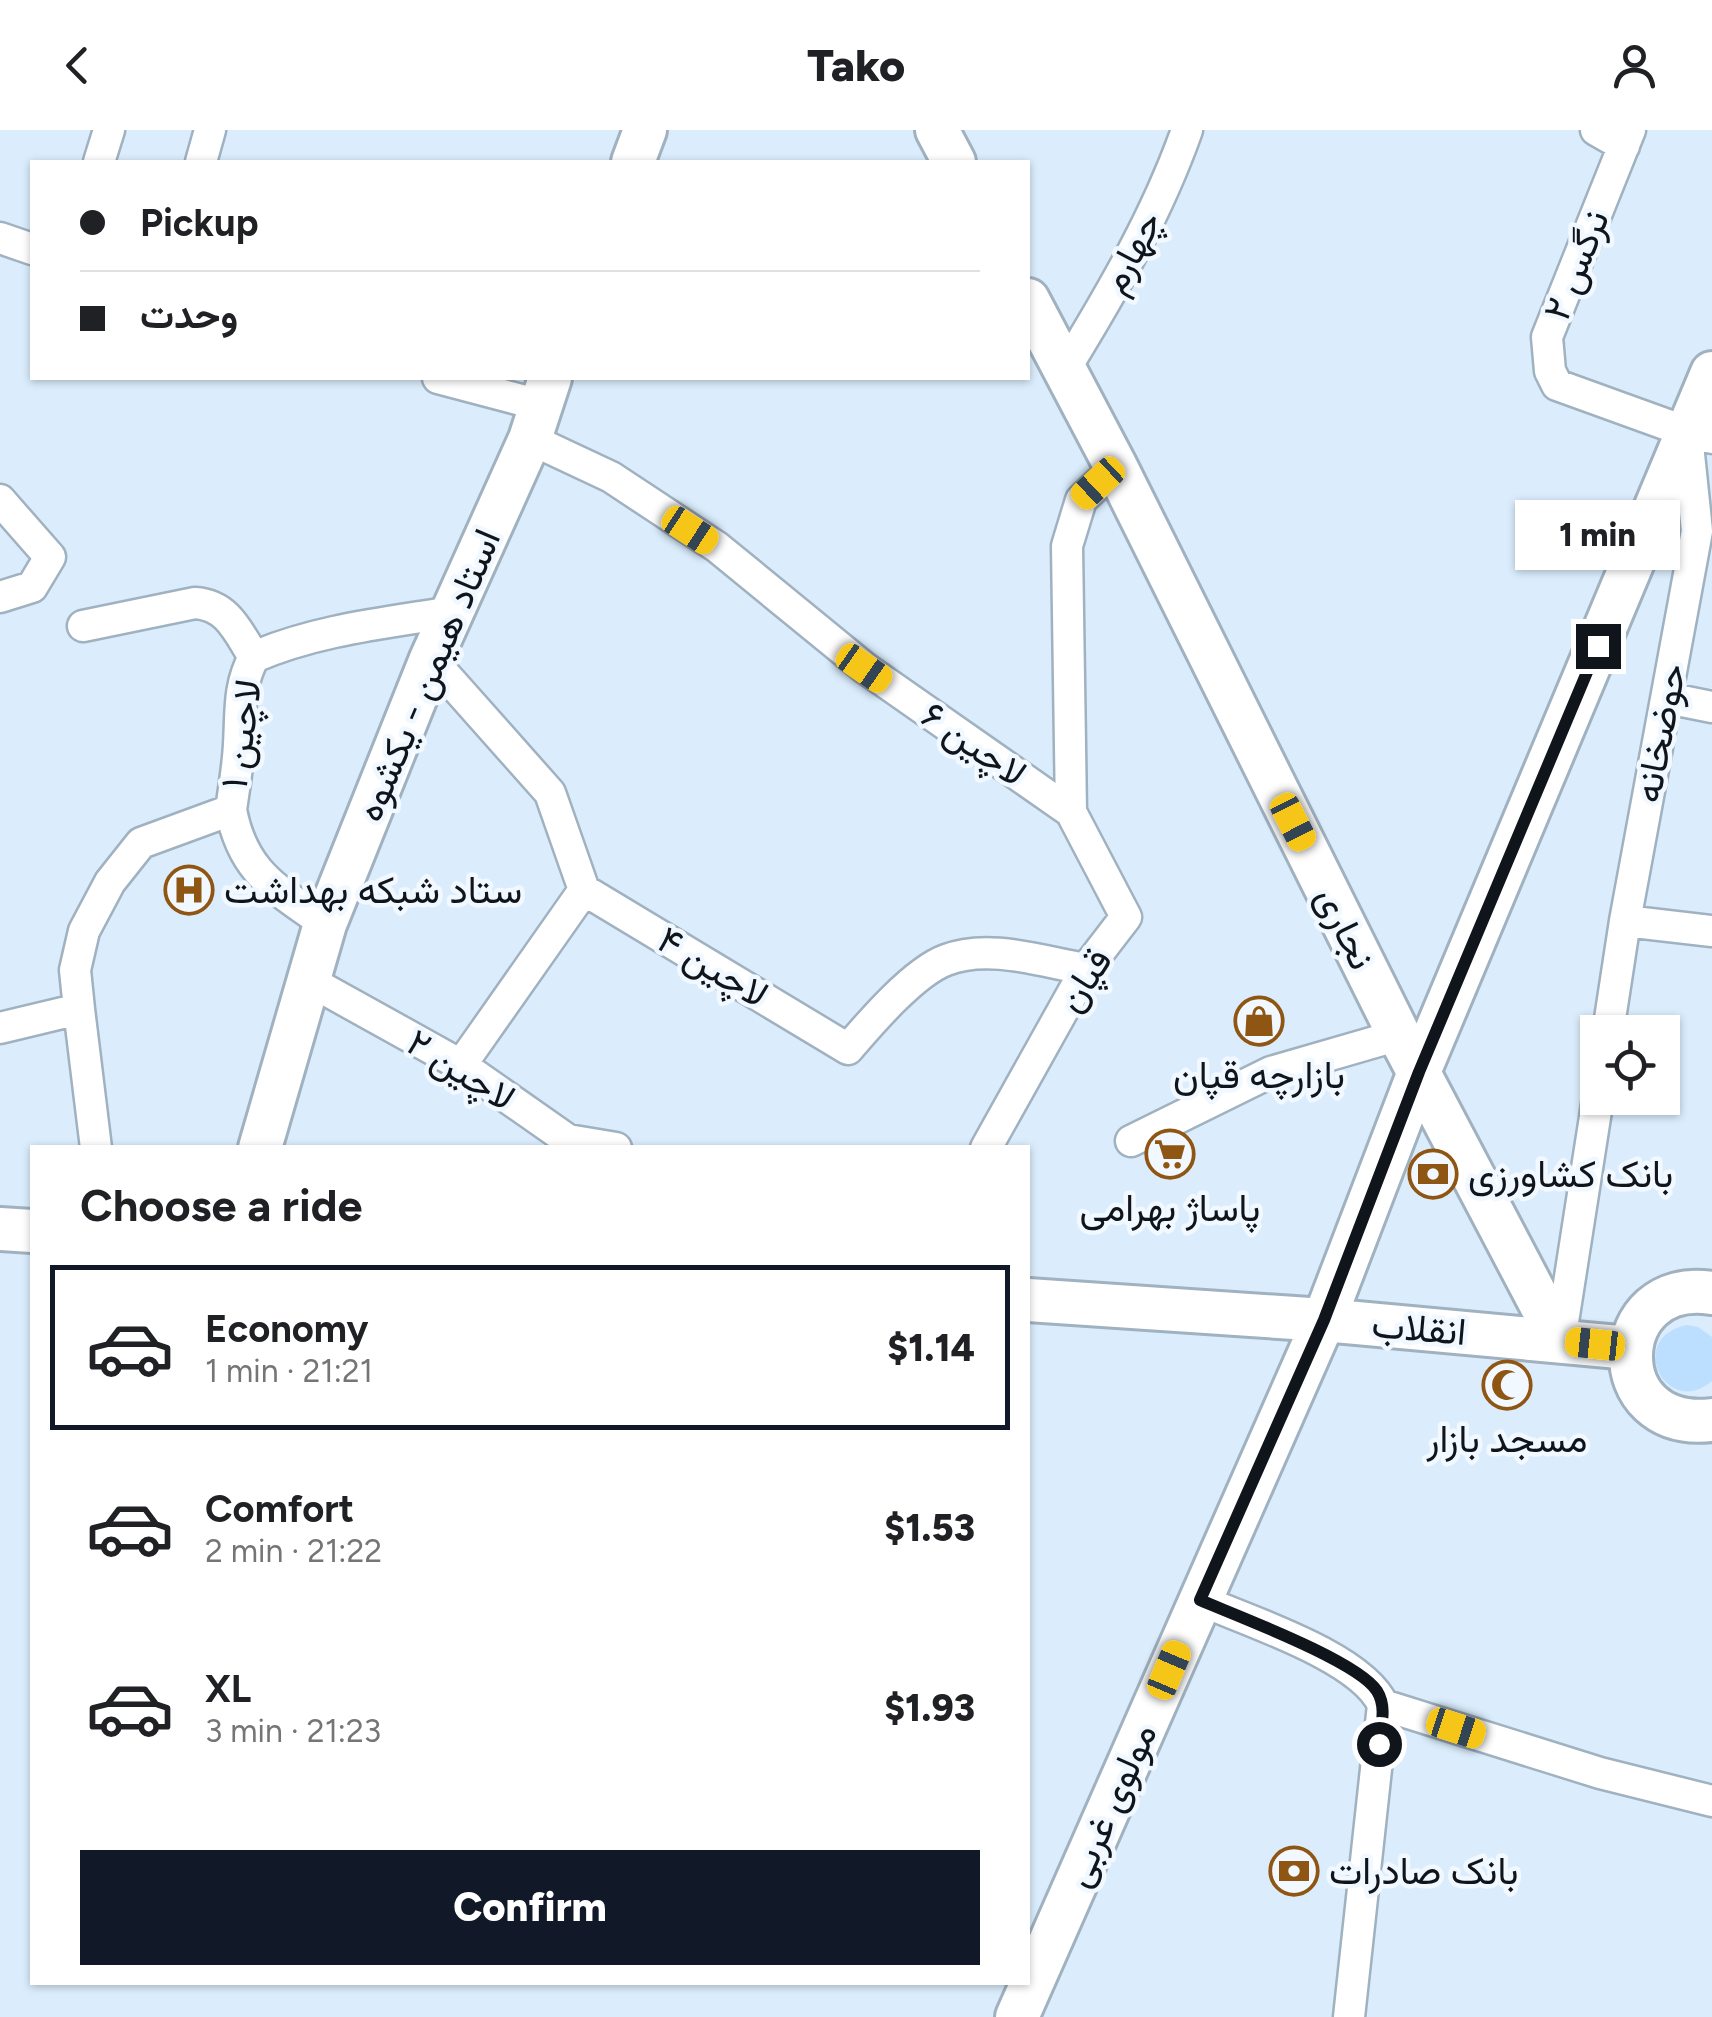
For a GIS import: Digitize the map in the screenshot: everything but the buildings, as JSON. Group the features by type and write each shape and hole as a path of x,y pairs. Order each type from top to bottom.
{"main road":[{"path":"634,160 645,130"},
{"path":"937,130 953,160"},
{"name":"نجاری","path":"1030,304 1116,467 1399,1035 1560,1341"},
{"name":"مولوی غربی","path":"1018,2017 1324,1320 1419,1072 1700,435 1712,373"},
{"name":"استاد هیمن - یکشوه","path":"261,1145 325,924 431,659 540,407"},
{"path":"0,1228 30,1231"},
{"path":"1712,1294 1678,1293 1660,1301 1645,1313 1630,1348 1631,1370 1638,1390 1652,1406 1671,1418 1712,1420"},
{"name":"انقلاب","path":"1030,1300 1324,1320 1630,1348"}],"street":[{"path":"99,160 108,130"},
{"path":"201,160 210,130"},
{"name":"چهارم","path":"1065,368 1126,269 1187,130"},
{"path":"1596,130 1627,138"},
{"name":"نرگس ۲","path":"1627,138 1547,337 1550,370 1558,385 1700,435"},
{"path":"0,238 30,248"},
{"name":"لاچین ۶","path":"445,380 540,407 611,478 717,547 864,668 1071,812"},
{"name":"حوضخانه","path":"1611,1015 1697,531 1700,435"},
{"name":"لاچین ۶","path":"1071,812 1067,546 1080,500 1116,467"},
{"path":"0,500 50,557 32,588 0,598"},
{"path":"82,626 196,603 208,604 226,614 254,657 315,636 452,612"},
{"name":"لاچین ۱","path":"96,1145 76,970 84,931 110,882 141,844 230,810 240,746 239,700 244,674 254,657"},
{"path":"431,659 550,792 584,890 461,1065"},
{"path":"1667,698 1712,707"},
{"path":"230,810 236,838 248,862 325,924"},
{"name":"قپان","path":"988,1145 1086,970 1126,917 1071,812"},
{"name":"لاچین ۴","path":"584,890 848,1049 893,998 946,960 989,953 1086,970"},
{"path":"1625,921 1712,930"},
{"name":"لاچین ۲","path":"308,980 461,1065 568,1140 598,1145"},
{"path":"0,1028 79,1009"},
{"path":"1131,1141 1271,1072 1399,1035"},
{"path":"1560,1341 1595,1115"},
{"path":"1200,1600 1331,1657 1376,1688 1383,1705 1349,2017"},
{"path":"1383,1705 1600,1773 1712,1801"}],"shaded area":[{"path":"1687,1325 1712,1337 1712,1381 1695,1390 1680,1391 1668,1384 1655,1359 1658,1345 1668,1333"}],"place":[{"name":"ستاد شبکه بهداشت","path":"189,890"},
{"name":"بازارچه قپان","path":"1259,1021"},
{"name":"پاساژ بهرامی","path":"1170,1154"},
{"name":"بانک کشاورزی","path":"1433,1174"},
{"name":"مسجد بازار","path":"1507,1385"},
{"name":"بانک صادرات","path":"1294,1871"}],"route":[{"path":"1379,1744 1383,1705 1376,1688 1331,1657 1200,1600 1324,1320 1419,1072 1598,646"}]}
